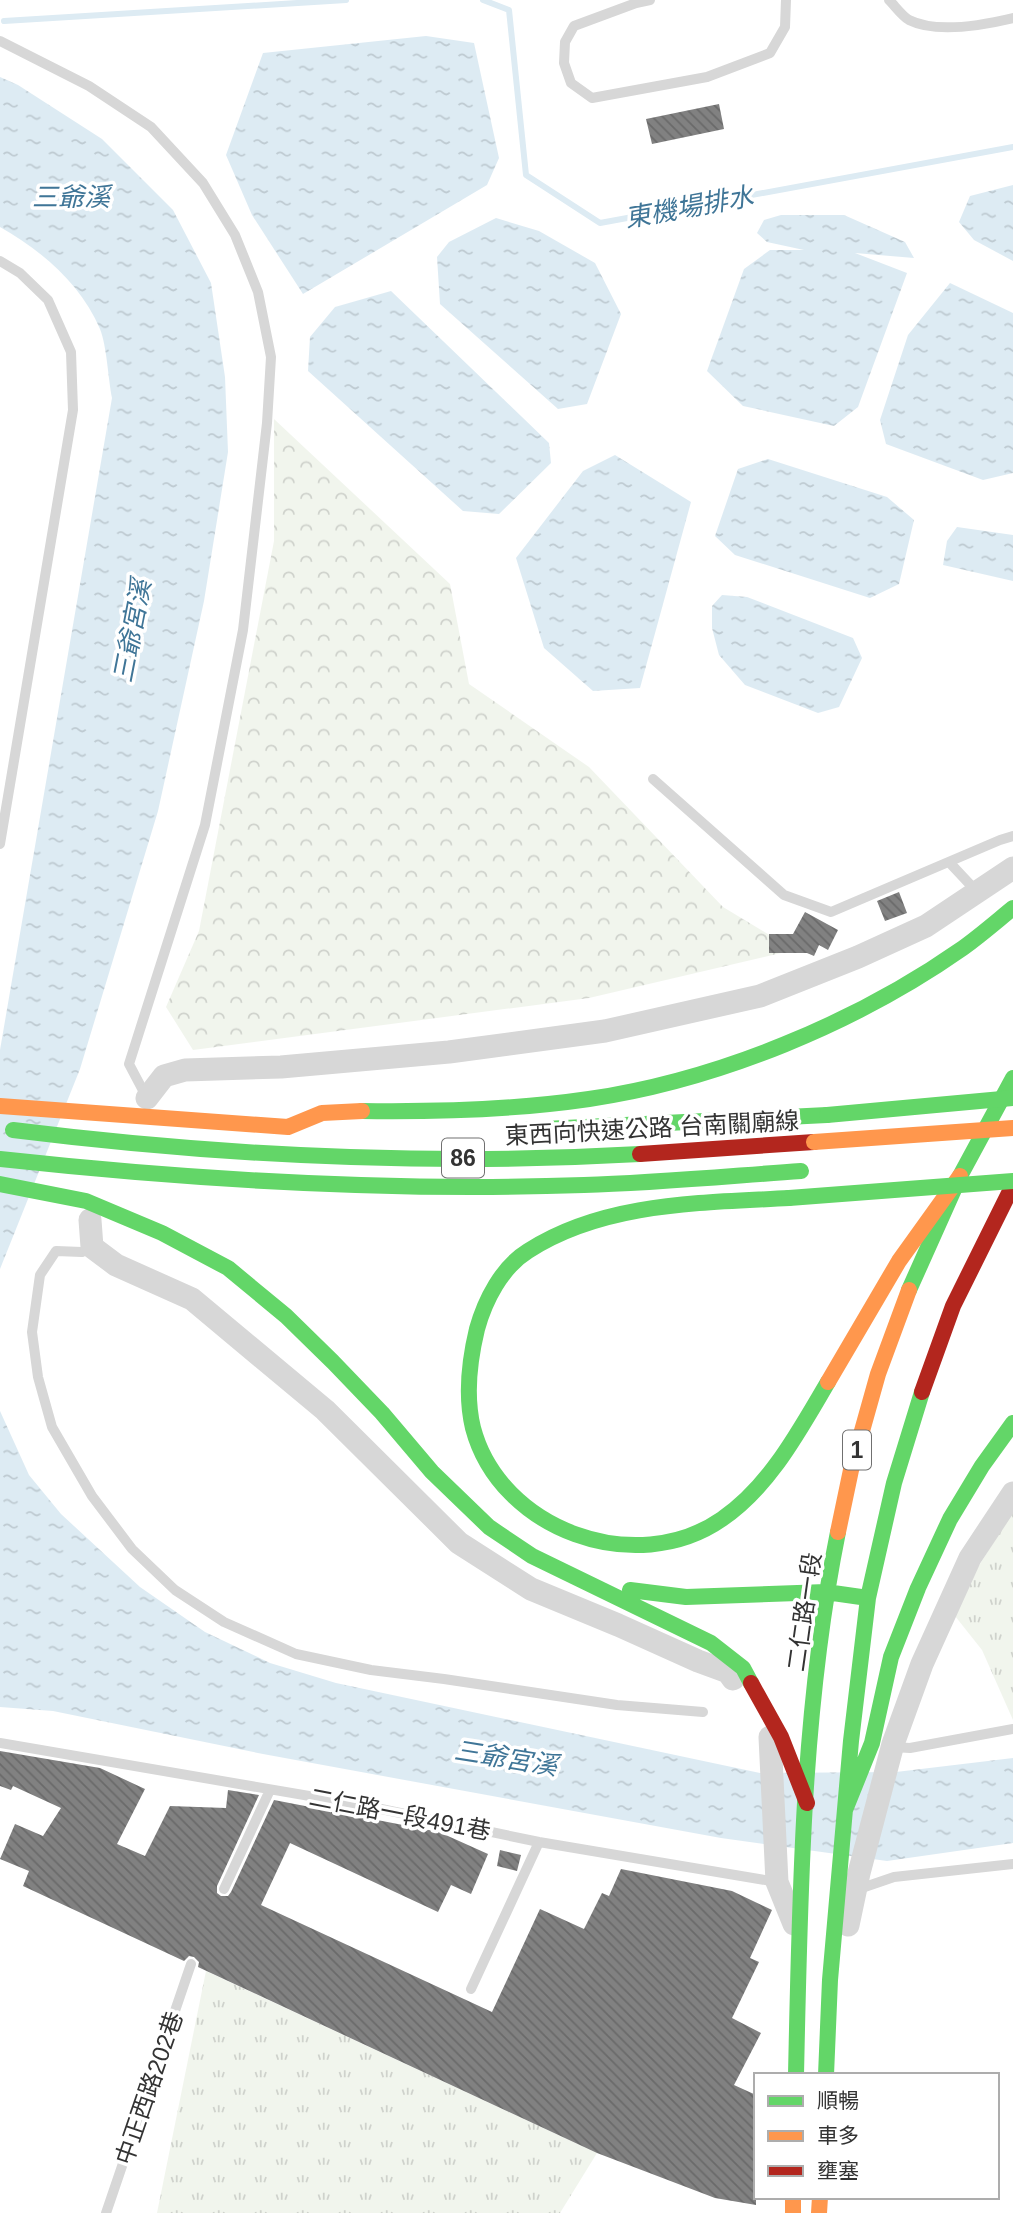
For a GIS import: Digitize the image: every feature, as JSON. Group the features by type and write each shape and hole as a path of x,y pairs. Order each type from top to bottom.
{"main road":[{"path":"288,1127 321,1113 469,1110 570,1103 632,1092 689,1077 811,1031 888,994 949,959 1013,908"},
{"name":"1","path":"957,1168 1013,1078"},
{"path":"509,1130 827,1115 1013,1098"},
{"path":"0,1106 328,1129"},
{"name":"東西向快速公路 台南關廟線","path":"0,1129 112,1143 395,1159 580,1157 1013,1128"},
{"path":"989,1158 957,1168 893,1270 778,1465 752,1494 721,1519 687,1538 653,1545 616,1545 580,1537 553,1527 523,1507 498,1482 480,1449 469,1413 466,1378 471,1341 484,1307 503,1276 524,1253 558,1234 607,1216 668,1206 789,1198 1013,1183"},
{"name":"東西向快速公路 台南關廟線","path":"0,1159 100,1171 266,1183 554,1186 807,1171"},
{"name":"二仁路一段","path":"796,2073 801,1877 826,1592 851,1470 878,1374 957,1168"},
{"name":"1","path":"852,1878 845,1810 851,1741 868,1598 894,1483 920,1397 953,1306 1013,1183"},
{"path":"0,1184 162,1233 228,1268 286,1317 333,1363 382,1413 432,1472 489,1527 532,1556 711,1643 743,1668 807,1803"},
{"path":"845,1810 892,1745 891,1657 918,1588 950,1520 982,1466 1013,1423"},
{"path":"584,1580 653,1594 686,1597 826,1592 868,1598"},
{"path":"826,2073 834,1947"}],"street":[{"path":"148,1098 164,1076 185,1070 282,1067 449,1052 605,1031 760,996 858,957 926,926 1013,868"},
{"path":"88,1211 92,1247 116,1265 192,1299 325,1410 459,1543 531,1589 728,1672 776,1736 777,1875 799,1936"},
{"path":"834,1947 851,1921 852,1878 892,1745 922,1664 970,1558 1013,1493"}],"lane":[{"path":"650,0 635,1 575,26 565,42 564,63 571,83 592,98 707,78 770,53 785,27 786,0"},
{"path":"890,0 907,19 933,27 984,25 1013,18"},
{"path":"0,41 89,86 151,127 203,183 235,235 258,292 271,357 267,423 243,630 205,825 130,1065 148,1098"},
{"path":"0,261 20,273 48,300 71,352 74,410 0,844"},
{"path":"653,779 784,895 831,912 1013,836"},
{"path":"949,862 978,893"},
{"path":"92,1247 82,1252 56,1251 40,1275 32,1332 38,1377 52,1427 92,1496 132,1549 175,1590 224,1622 296,1654 371,1670 444,1678 617,1705 703,1712"},
{"path":"892,1745 1013,1728"},
{"name":"二仁路一段491巷","path":"0,1743 362,1805 539,1842 801,1877"},
{"path":"224,1889 270,1790"},
{"path":"471,1989 539,1842"},
{"path":"852,1878 894,1877 1013,1864"},
{"name":"中正西路202巷","path":"106,2213 191,1964"}],"green space":[{"path":"274,419 450,584 469,684 589,767 723,907 794,950 589,998 193,1050 166,1007 199,931 274,541"},
{"path":"1013,1511 1013,1720 982,1650 955,1616 970,1580"},
{"path":"206,1971 597,2153 560,2213 157,2213"}],"water":[{"path":"426,36 474,43 499,158 487,185 303,294 252,215 226,155 263,53"},
{"name":"三爺溪","path":"0,77 18,85 102,139 173,210 211,283 225,377 228,452 204,601 158,811 80,1069 0,1269 0,1050 112,398 100,329 82,297 45,258 0,227"},
{"path":"1013,185 1013,261 974,240 959,222 970,196"},
{"path":"781,215 844,215 905,242 914,258 855,253 907,273 858,407 834,426 743,406 707,371 744,269 770,250 804,250 767,242 757,233 764,220"},
{"path":"496,218 539,231 595,263 621,314 587,404 558,409 440,304 437,257 449,242"},
{"path":"950,283 1013,313 1013,473 983,480 886,444 880,420 908,335"},
{"path":"391,291 549,443 551,463 499,514 463,511 308,371 310,337 335,307"},
{"path":"615,455 691,502 640,688 593,691 544,648 516,558 583,471"},
{"path":"768,459 887,497 914,520 899,584 870,598 735,555 715,536 738,469"},
{"path":"957,527 1013,535 1013,581 943,565 947,541"},
{"path":"722,595 747,597 853,638 862,658 839,707 818,713 745,685 719,655 712,628 712,606"},
{"name":"三爺宮溪","path":"0,1411 29,1475 61,1514 140,1587 205,1632 270,1663 336,1683 760,1773 896,1772 1013,1758 1013,1843 887,1861 721,1838 263,1754 53,1711 0,1707"}],"building":[{"path":"719,104 724,129 652,144 646,119"},
{"path":"899,892 907,913 885,921 877,901"},
{"path":"805,912 838,930 828,950 819,945 814,956 807,953 769,953 769,934 793,934"},
{"path":"0,1751 100,1768 145,1789 117,1844 145,1856 170,1806 226,1808 228,1790 259,1795 217,1886 217,1893 221,1896 228,1896 231,1892 274,1800 439,1832 488,1854 471,1894 451,1885 438,1912 290,1843 261,1905 492,2012 540,1909 584,1929 602,1893 609,1896 621,1869 732,1891 772,1910 750,1958 759,1962 732,2018 761,2033 734,2085 754,2094 756,2205 715,2198 597,2153 198,1967 199,1962 194,1957 189,1956 184,1961 23,1886 29,1871 0,1859 15,1824 43,1836 61,1808 13,1786 11,1790 0,1786"},
{"path":"500,1850 521,1855 517,1871 497,1866"}],"waterway":[{"name":"東機場排水","path":"4,21 346,0"},
{"name":"東機場排水","path":"483,0 509,10 526,175 600,223 1013,147"}],"traffic: fast":[{"path":"362,1111 504,1108 589,1099 638,1090 736,1063 832,1024 878,1001 963,948 1013,908"},
{"path":"909,1290 960,1176 1013,1078"},
{"path":"827,1115 1013,1098"},
{"path":"525,1130 827,1115"},
{"path":"13,1130 247,1152 404,1159 640,1154"},
{"path":"0,1159 218,1178 438,1187 611,1184 801,1171"},
{"path":"789,1198 1013,1181"},
{"path":"0,1184 86,1201 162,1233 228,1268 286,1316 333,1362 382,1413 432,1472 489,1527 532,1556 711,1643 743,1668 751,1683"},
{"path":"789,1198 688,1204 621,1214 557,1235 528,1251 510,1266 496,1285 477,1329 469,1378 473,1428 488,1464 511,1494 541,1517 575,1534 613,1543 651,1544 688,1536 722,1519 739,1506 755,1491 782,1456 828,1382"},
{"path":"826,2073 830,1980 851,1741 868,1598 894,1483 922,1392"},
{"path":"845,1810 872,1743 891,1657 918,1588 950,1519 982,1466 1013,1423"},
{"path":"796,2073 802,1871 810,1734 826,1599 838,1532"},
{"path":"630,1590 686,1597 826,1592 868,1598"}],"traffic: slow":[{"path":"0,1106 288,1127 322,1113 362,1111"},
{"path":"814,1142 1013,1128"},
{"path":"828,1382 899,1261 960,1176"},
{"path":"838,1532 851,1470 878,1374 909,1290"},
{"path":"793,2199 793,2213"},
{"path":"819,2213 820,2199"}],"traffic: jam":[{"path":"640,1154 814,1142"},
{"path":"922,1392 953,1306 1013,1185"},
{"path":"751,1683 781,1737 807,1803"}]}
